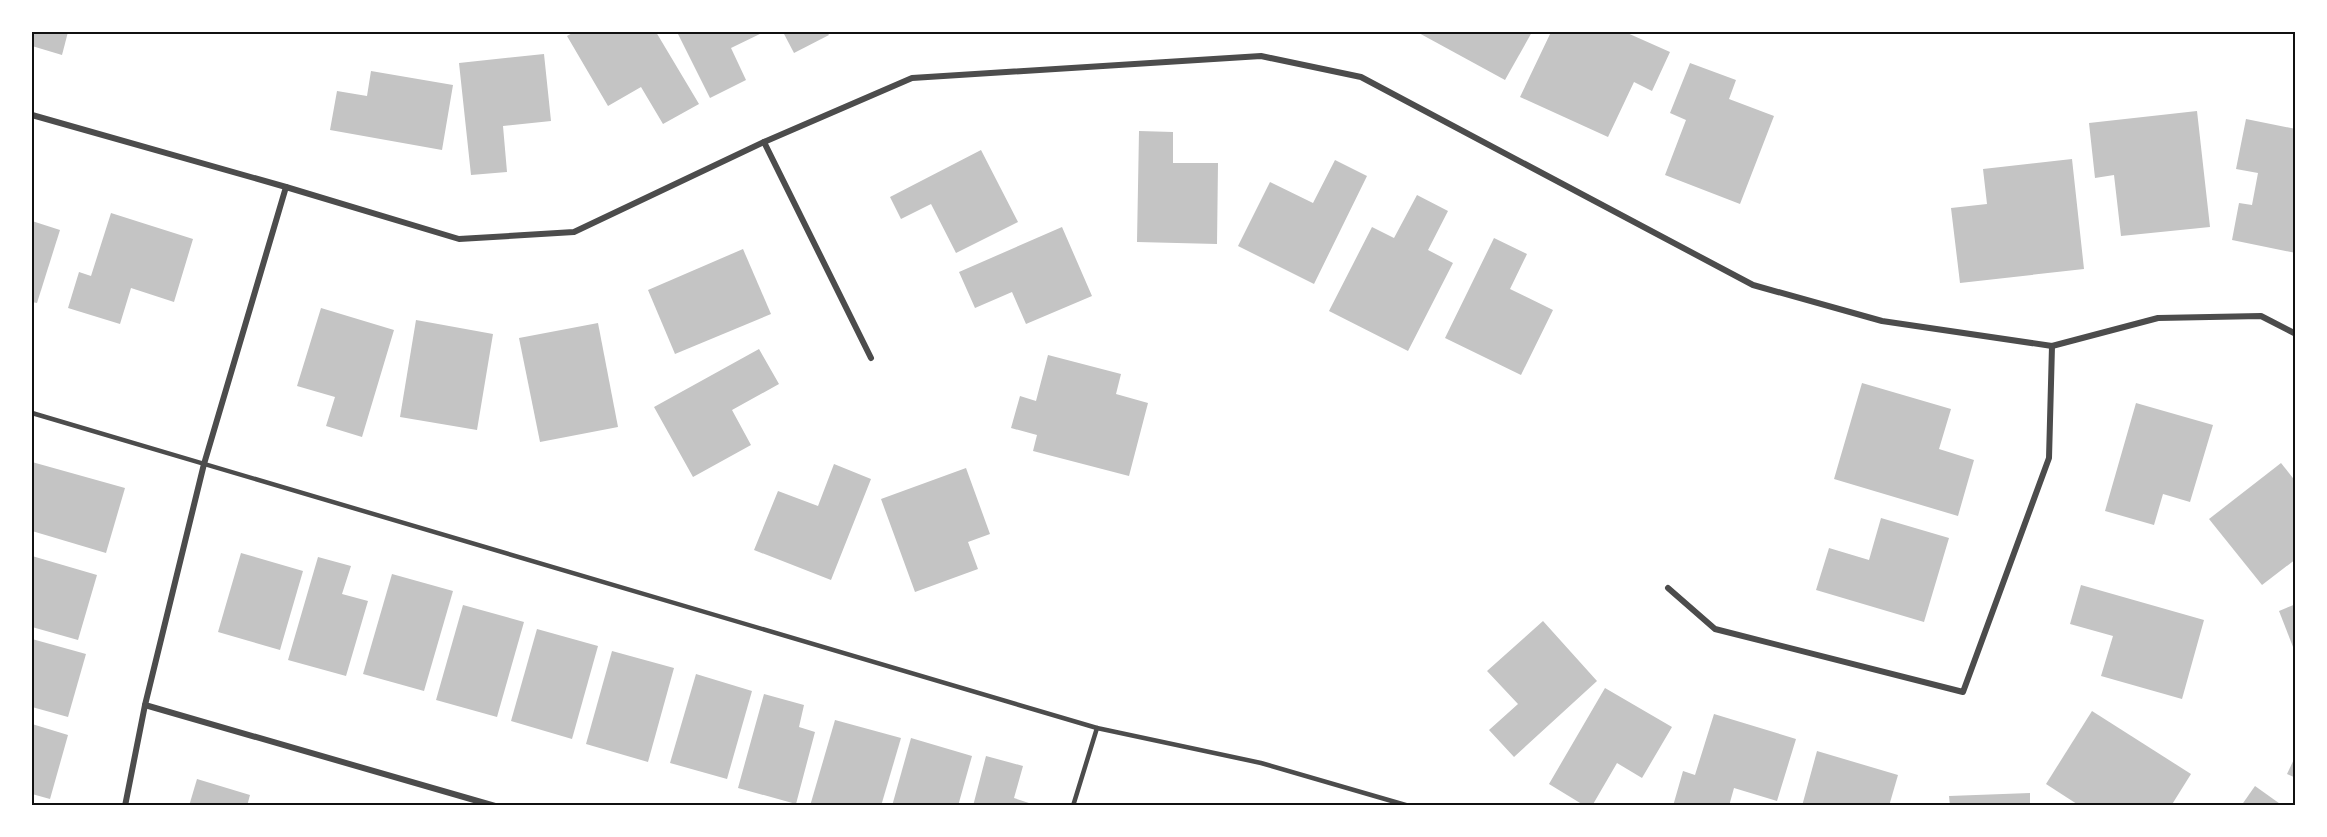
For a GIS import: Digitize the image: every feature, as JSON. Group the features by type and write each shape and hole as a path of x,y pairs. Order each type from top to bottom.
{"street":[{"path":"32,115 459,239 574,232 764,142 912,78 1261,56 1361,77 1753,285 1882,321 2052,346 2158,318 2261,316 2295,334"},
{"path":"764,142 871,357"},
{"path":"125,806 145,705 204,464 286,187"},
{"path":"1668,588 1715,629 1963,692 2049,458 2052,346"},
{"path":"145,705 495,806"}],"lane":[{"path":"32,413 1097,728 1261,764 1409,806"},
{"path":"1073,806 1097,728"}],"building":[{"path":"32,32 68,32 62,55 32,46"},
{"path":"574,32 656,32 699,104 663,124 641,87 608,106 567,36"},
{"path":"677,32 764,32 731,48 746,80 710,98"},
{"path":"783,32 827,32 829,35 794,53"},
{"path":"1417,32 1532,32 1505,80"},
{"path":"1551,32 1625,32 1670,52 1652,91 1634,82 1608,137 1520,97"},
{"path":"544,54 551,121 503,126 507,172 471,175 459,63"},
{"path":"1690,63 1736,80 1729,99 1774,116 1740,204 1665,175 1686,120 1670,113"},
{"path":"371,71 453,85 442,150 330,130 337,91 367,96"},
{"path":"2197,111 2210,227 2121,236 2114,175 2095,178 2089,123"},
{"path":"2246,119 2296,129 2296,253 2232,240 2239,203 2252,205 2258,173 2236,169"},
{"path":"1139,131 1173,132 1173,163 1218,163 1217,244 1137,242"},
{"path":"981,150 1018,222 956,253 931,204 901,219 890,197"},
{"path":"2072,159 2084,269 1960,283 1951,208 1987,204 1983,169"},
{"path":"1335,160 1367,176 1314,284 1238,246 1270,182 1313,203"},
{"path":"1417,195 1448,211 1428,250 1453,263 1408,351 1329,311 1372,227 1394,238"},
{"path":"111,213 193,239 174,302 131,288 120,324 68,308 79,272 91,276"},
{"path":"32,221 60,230 37,303 32,302"},
{"path":"1062,227 1092,296 1026,324 1012,292 975,308 959,272"},
{"path":"1494,238 1527,254 1510,289 1553,310 1521,375 1445,338"},
{"path":"743,249 771,314 675,354 648,290"},
{"path":"321,308 394,330 362,437 326,426 335,397 297,386"},
{"path":"416,320 493,334 477,430 400,417"},
{"path":"598,323 618,427 540,442 519,338"},
{"path":"759,349 779,384 732,410 751,445 693,477 654,407"},
{"path":"1048,355 1121,374 1116,394 1148,403 1129,476 1033,451 1037,435 1011,428 1020,396 1036,401"},
{"path":"1862,383 1951,409 1939,449 1974,460 1958,516 1834,479"},
{"path":"2136,403 2213,425 2190,502 2163,494 2154,525 2105,511"},
{"path":"32,462 125,488 106,553 32,531"},
{"path":"2281,463 2296,482 2296,559 2262,585 2209,519"},
{"path":"834,464 871,479 831,580 754,550 778,491 818,506"},
{"path":"966,468 990,534 968,542 978,569 915,592 881,499"},
{"path":"1881,518 1949,538 1924,622 1816,590 1829,548 1869,560"},
{"path":"241,553 303,571 280,650 218,632"},
{"path":"32,556 97,575 78,640 32,627"},
{"path":"318,557 351,566 342,594 368,601 346,676 288,660"},
{"path":"392,574 453,591 424,691 363,674"},
{"path":"2081,585 2204,620 2182,699 2101,676 2113,636 2070,624"},
{"path":"2296,604 2296,652 2295,652 2279,611"},
{"path":"463,605 524,622 497,717 436,700"},
{"path":"1543,621 1597,681 1514,757 1489,730 1518,704 1487,671"},
{"path":"537,629 598,646 572,739 511,721"},
{"path":"32,639 86,654 68,717 32,707"},
{"path":"612,651 674,668 648,762 586,744"},
{"path":"696,674 752,691 727,779 670,763"},
{"path":"1605,688 1672,727 1642,778 1617,763 1592,806 1585,806 1549,784"},
{"path":"764,694 804,705 799,727 815,732 796,804 738,788"},
{"path":"2092,711 2191,774 2171,806 2080,806 2046,784"},
{"path":"1714,714 1796,739 1777,801 1734,788 1729,806 1673,806 1683,771 1695,775"},
{"path":"835,720 901,738 881,806 810,806"},
{"path":"32,724 68,735 50,799 32,794"},
{"path":"911,738 972,756 958,806 892,806"},
{"path":"1817,751 1898,775 1889,806 1802,806"},
{"path":"2296,755 2296,778 2287,774"},
{"path":"986,756 1023,766 1014,798 1038,806 973,806"},
{"path":"197,779 250,795 247,806 189,806"},
{"path":"2255,786 2283,806 2241,806"},
{"path":"2030,793 2030,806 1950,806 1949,796"}]}
